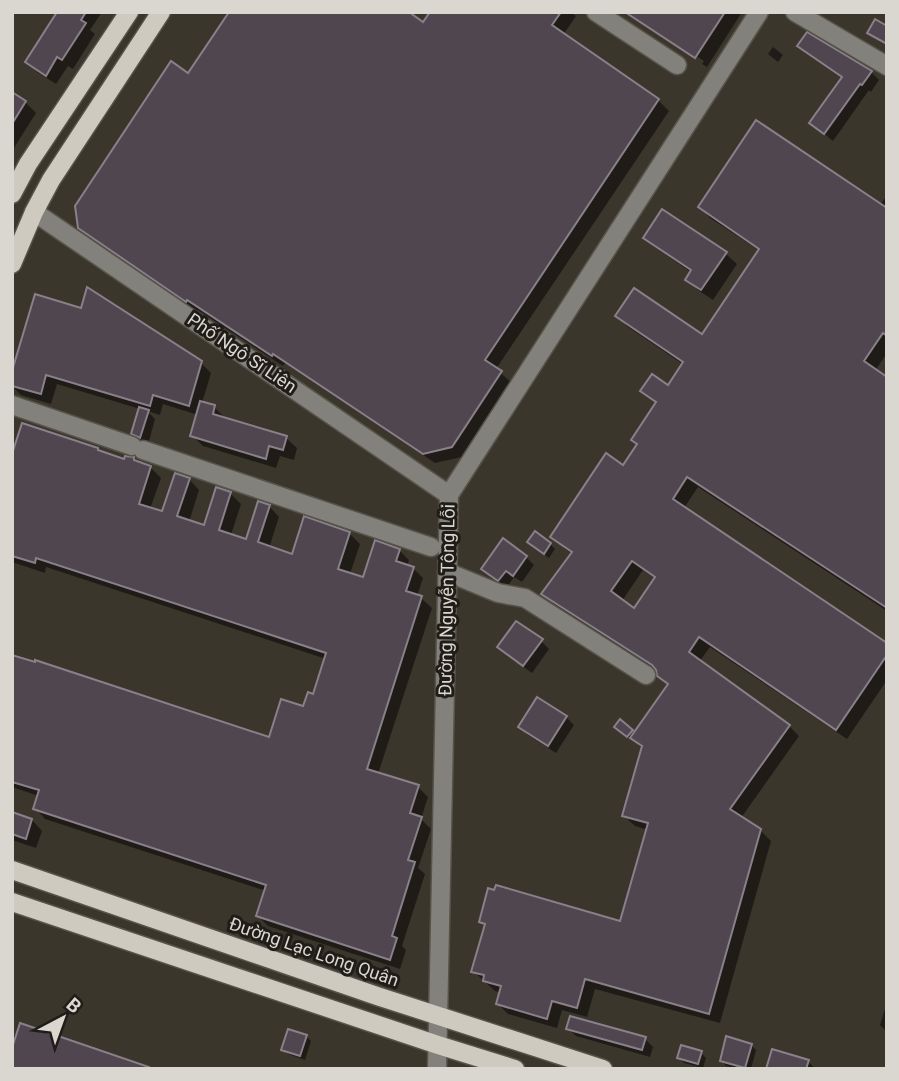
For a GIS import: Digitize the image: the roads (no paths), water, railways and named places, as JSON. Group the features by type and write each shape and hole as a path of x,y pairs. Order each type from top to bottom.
{"main road":[{"path":"12,194 28,164 129,12"},
{"path":"12,264 51,180 161,12"},
{"path":"12,201 34,212"},
{"name":"Đường Lạc Long Quân","path":"12,870 377,996 603,1069"},
{"path":"12,902 515,1069"}],"street":[{"path":"596,12 677,65"},
{"name":"Đường Nguyễn Tông Lỗi","path":"437,1069 449,495 759,12"},
{"path":"795,12 887,66"},
{"name":"Phố Ngô Sĩ Liên","path":"34,212 449,495"},
{"path":"12,405 431,547"},
{"path":"447,572 498,593 524,598 646,675"}]}
